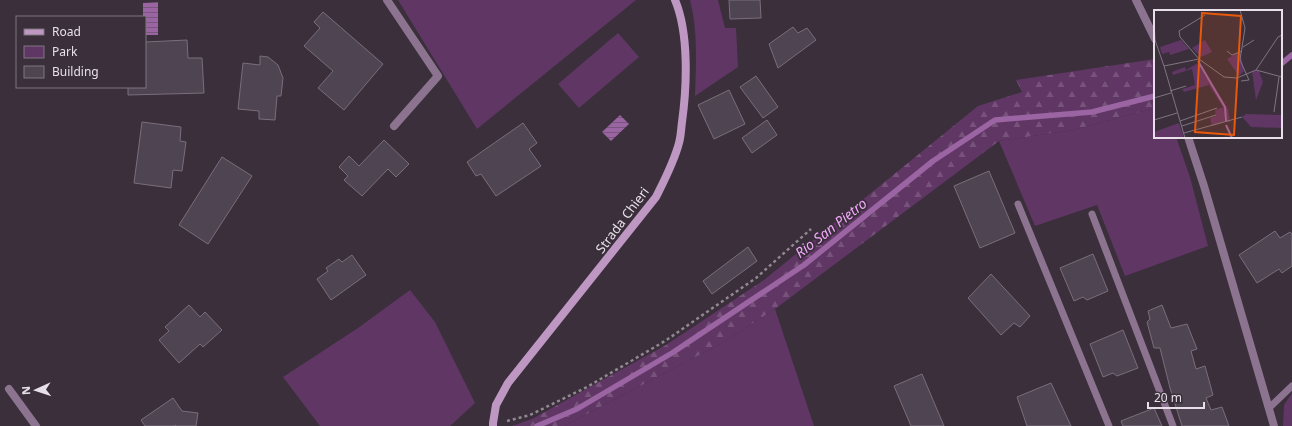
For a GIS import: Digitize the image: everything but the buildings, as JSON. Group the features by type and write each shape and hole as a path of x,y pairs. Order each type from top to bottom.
{"main road":[{"name":"Strada Chieri","path":"492,425 496,405 508,383 656,197 668,173 679,143 684,109 686,75 684,37 676,0"}],"street":[{"path":"387,0 438,76 394,126"},
{"path":"1136,0 1154,37"},
{"path":"1188,138 1204,186 1274,426"},
{"path":"9,389 36,426"}],"lane":[{"path":"1018,204 1109,426"},
{"path":"1092,214 1174,426"},
{"path":"1268,408 1292,386"}],"path":[{"path":"492,425 530,415 587,387 665,341 756,278 810,229"}],"green space":[{"path":"398,0 636,0 477,129"},
{"path":"690,0 718,0 725,28 736,28 738,67 695,96 695,36 693,12"},
{"path":"618,33 639,57 579,108 558,84"},
{"path":"1154,59 1154,108 1073,130 999,141 775,309 722,343 564,426 512,426 532,419 666,345 764,280 978,106 1022,92 1016,80"},
{"path":"1154,108 1154,138 1176,138 1190,177 1208,246 1125,276 1097,205 1035,226 999,141 1073,130"},
{"path":"410,290 435,322 475,403 450,426 320,426 283,377 358,328"},
{"path":"775,309 814,426 564,426 722,343"},
{"path":"1292,393 1292,426 1283,426 1284,405"}],"shaded area":[{"path":"158,2 158,35 146,35 146,16 143,16 143,3"},
{"path":"620,115 629,124 611,141 602,132"}],"waterway":[{"name":"Rio San Pietro","path":"1282,63 1292,55"},
{"name":"Rio San Pietro","path":"537,426 577,409 672,353 804,265 933,161 995,120 1092,112 1154,96"}]}
